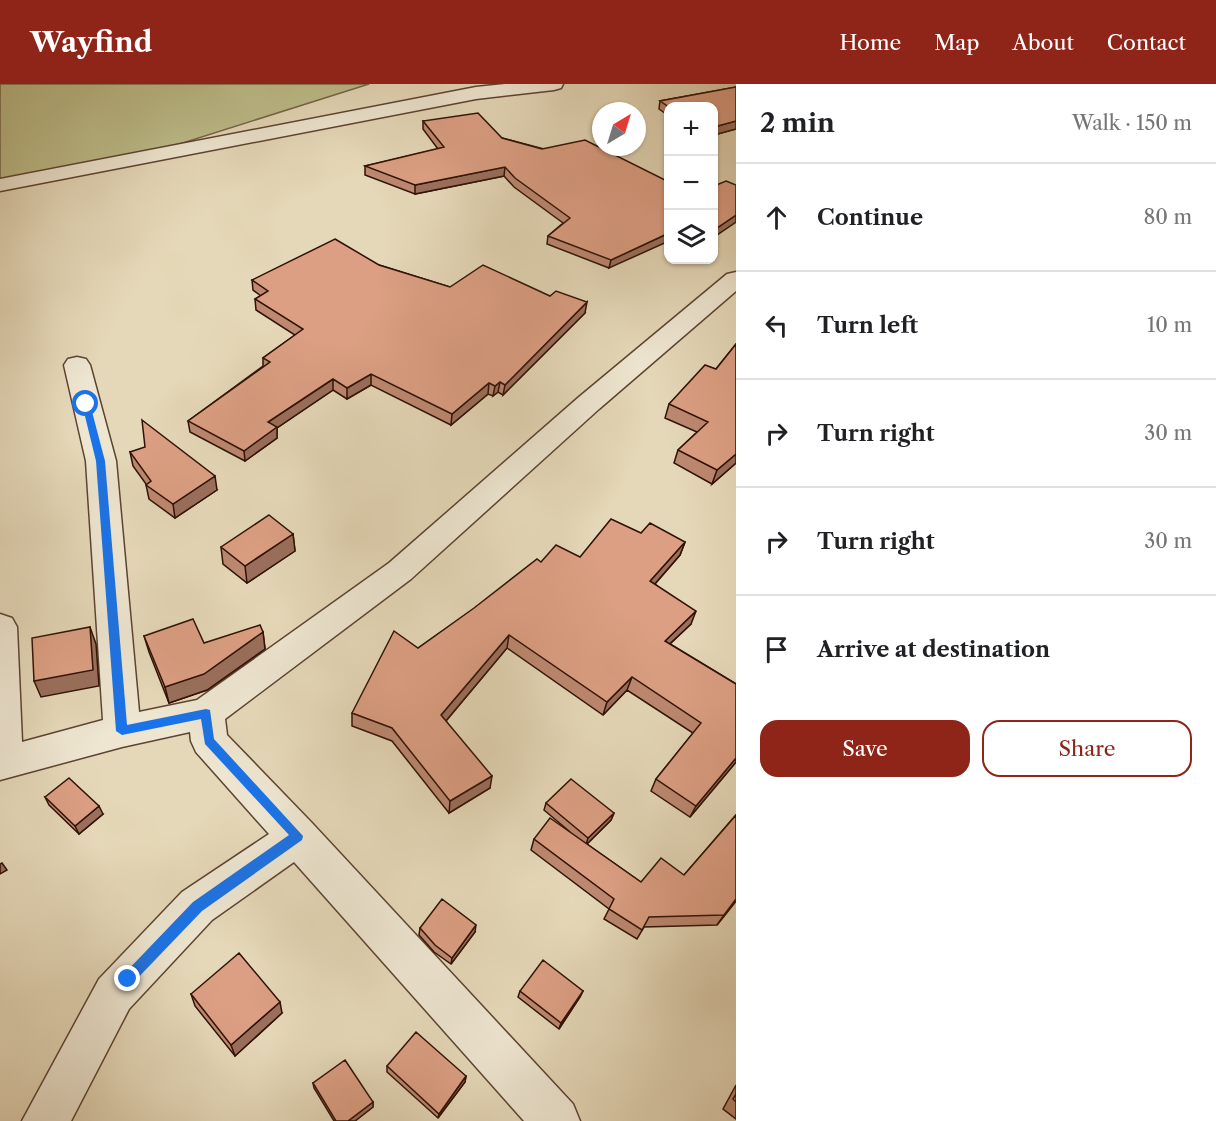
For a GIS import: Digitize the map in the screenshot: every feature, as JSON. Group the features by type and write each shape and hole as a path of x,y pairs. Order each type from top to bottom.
{"street":[{"path":"0,185 476,93 554,84"},
{"path":"0,627 2,763 122,731 206,713 400,571 589,403 736,279"},
{"path":"77,366 100,461 122,731"},
{"path":"206,713 209,741 556,1121"},
{"path":"46,1121 114,994 197,906 297,836"}],"green space":[{"path":"0,84 369,84 110,166 0,184"}],"building":[{"path":"736,87 736,121 718,126 718,102 664,104 660,101"},
{"path":"478,113 502,138 542,149 585,140 592,144 592,156 617,156 664,180 664,235 611,260 548,236 570,218 515,178 505,167 415,185 365,166 444,147 423,121"},
{"path":"726,181 736,185 736,215 718,227 718,210 718,184"},
{"path":"335,239 379,265 450,287 483,265 550,296 556,291 587,302 505,385 500,382 495,386 489,383 452,414 371,374 347,388 333,379 268,422 277,427 244,451 188,421 270,362 263,358 303,329 255,299 268,291 252,280"},
{"path":"736,344 736,454 717,470 678,450 708,422 669,404 705,365 716,369"},
{"path":"142,420 215,476 173,504 146,485 151,481 130,452 145,447"},
{"path":"269,515 293,534 245,566 221,547"},
{"path":"611,519 641,533 650,523 685,542 650,581 696,611 665,641 736,684 736,758 696,806 656,779 701,723 632,677 607,702 509,635 441,715 492,776 450,801 392,728 352,713 394,631 418,648 537,559 541,562 556,545 580,557"},
{"path":"193,619 204,643 260,625 263,632 204,674 165,687 144,636"},
{"path":"90,627 93,670 34,681 32,638"},
{"path":"69,778 99,806 75,826 45,797"},
{"path":"571,779 614,813 588,838 546,803"},
{"path":"736,815 736,899 724,915 649,917 642,930 609,909 614,899 534,839 550,818 641,882 661,858 684,875"},
{"path":"442,899 476,925 452,958 435,945 420,928"},
{"path":"239,953 280,1002 231,1045 191,994"},
{"path":"543,960 583,991 561,1023 520,991"},
{"path":"416,1032 466,1076 439,1114 387,1066"},
{"path":"345,1060 373,1102 348,1121 336,1121 313,1083"}],"route":[{"path":"86,404 100,461 122,731 206,713 209,741 297,836 197,906 128,979"}]}
